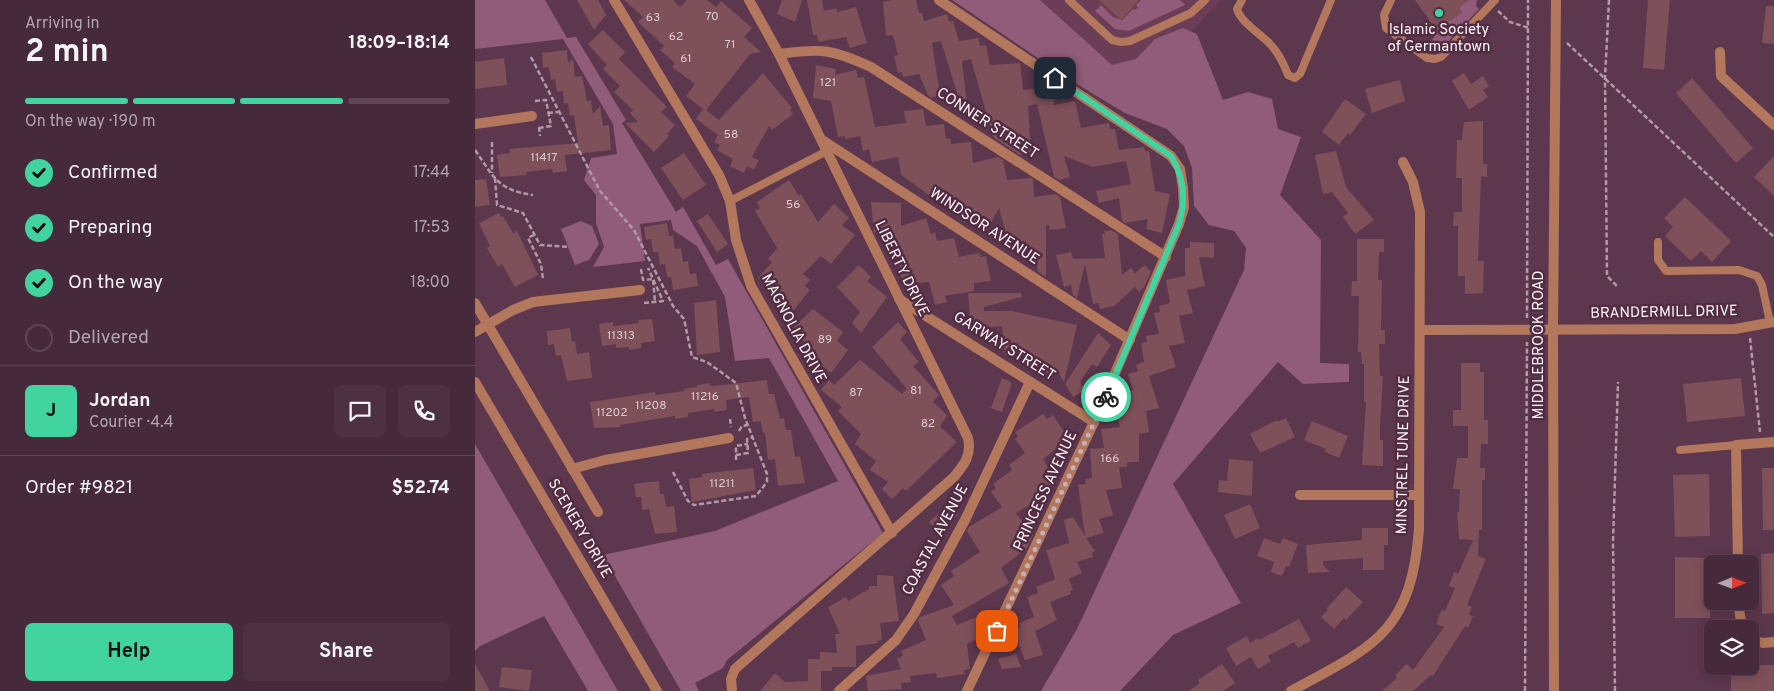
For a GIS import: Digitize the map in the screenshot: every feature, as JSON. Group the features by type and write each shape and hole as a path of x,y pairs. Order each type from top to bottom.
{"street":[{"name":"MAGNOLIA DRIVE","path":"614,0 719,175 730,201 736,240 751,286 892,533"},
{"name":"LIBERTY DRIVE","path":"749,0 779,54 968,438 970,451 966,463 954,477 892,533"},
{"name":"PRINCESS AVENUE","path":"939,0 1171,156 1180,169 1184,207 1166,257 1094,422 967,691"},
{"name":"MIDDLEBROOK ROAD","path":"1554,691 1553,330 1556,0"},
{"name":"CONNER STREET","path":"779,54 813,49 839,53 871,67 1166,257"},
{"path":"1720,52 1721,76 1774,126"},
{"path":"475,124 534,111"},
{"name":"WINDSOR AVENUE","path":"821,139 1130,340"},
{"name":"MINSTREL TUNE DRIVE","path":"1291,691 1355,657 1373,644 1390,624 1411,586 1417,558 1420,212 1413,182 1403,162"},
{"path":"475,332 533,302 639,290"},
{"name":"GARWAY STREET","path":"898,298 1094,422"},
{"path":"475,302 598,512"},
{"name":"BRANDERMILL DRIVE","path":"1420,330 1735,330 1772,322"},
{"name":"SCENERY DRIVE","path":"475,382 657,691"},
{"name":"COASTAL AVENUE","path":"839,691 896,640 914,614 966,518 1030,382"},
{"path":"573,469 605,460 729,438"},
{"path":"1738,555 1736,445 1774,442"},
{"path":"1300,495 1419,495"},
{"path":"732,691 731,679 735,669 892,533"},
{"path":"1759,642 1774,642"}],"lane":[{"path":"1069,0 1113,40 1121,42 1130,41 1191,13 1205,0"},
{"path":"1242,0 1237,9 1240,16 1274,48 1289,75 1295,78 1300,74 1331,0"},
{"path":"1391,0 1384,15 1386,28 1427,58 1435,59 1441,57 1493,2"},
{"path":"730,201 827,150"},
{"path":"1657,242 1658,260 1666,271 1739,270 1757,276 1762,285 1772,322"},
{"path":"1680,450 1736,445"}],"path":[{"path":"1527,319 1528,0"},
{"path":"1609,0 1605,78 1607,276 1618,287"},
{"path":"1493,2 1510,22 1529,28"},
{"path":"1557,33 1774,237"},
{"path":"531,57 558,112 595,177 604,199 635,230 673,306 684,319 692,357 707,362 736,383 748,425 768,478 765,487 756,496 698,505 691,504 672,470"},
{"path":"534,95 534,111"},
{"path":"535,101 546,100 551,126 539,128"},
{"path":"541,106 547,105"},
{"path":"548,113 558,112"},
{"path":"540,136 539,128 542,122 549,121"},
{"path":"492,142 492,174"},
{"path":"475,150 495,178 506,188 533,195"},
{"path":"495,178 497,205 523,213 543,246 569,247"},
{"path":"534,234 528,238 541,264 543,279"},
{"path":"645,303 663,301 648,268"},
{"path":"641,269 643,280 653,279"},
{"path":"653,279 655,302"},
{"path":"656,287 663,286"},
{"path":"1749,326 1761,443"},
{"path":"1525,691 1527,342"},
{"path":"1615,691 1613,542 1618,382"},
{"path":"730,419 732,431 739,431 741,426 748,425"},
{"path":"736,455 748,453 748,438 753,437"},
{"path":"736,460 736,446 748,444"}],"shaded area":[{"path":"475,0 545,0 567,38 576,37 626,120 622,123 676,212 683,207 716,265 728,259 883,533 727,660 723,668 695,683 699,691 681,691 603,555 715,531 838,481 769,358 735,361 725,297 697,246 673,230 671,220 640,224 645,261 593,267 604,247 596,223 596,195 584,180 591,158 617,154 613,124 563,39 475,49"},
{"path":"952,0 1040,0 1112,65 1136,59 1155,39 1183,28 1197,34 1223,100 1248,92 1272,99 1278,129 1301,137 1280,195 1321,240 1320,363 1349,364 1349,382 1303,384 1278,362 1173,484 1241,603 1173,635 1120,691 1041,691 1077,629 1244,270 1246,248 1234,231 1209,225 1194,206 1192,168 1184,146 1167,129 1125,113 1075,83"},
{"path":"983,0 1221,0 1127,100"},
{"path":"1141,0 1180,0 1185,5 1129,31 1115,29 1095,11 1101,5 1113,17 1122,20 1133,9 1135,10 1138,7 1136,5"},
{"path":"1467,0 1477,0 1476,6 1479,9 1445,45 1440,49 1428,51 1427,47 1434,37 1433,29 1462,13 1459,7"},
{"path":"581,221 592,226 599,244 589,260 575,265 561,229"},
{"path":"475,444 618,691 588,691 544,616 480,646 475,651"}],"building":[{"path":"577,0 598,0 606,15 594,30"},
{"path":"624,0 673,0 680,7 687,0 707,0 716,7 721,1 752,28 744,37 761,52 750,54 706,110 719,120 763,73 792,108 790,110 793,114 772,130 769,126 752,157 759,160 754,170 747,166 744,173 730,166 733,159 717,150 720,145 714,142 718,135 696,119 703,109 686,96 695,84 672,67 675,63 660,50 664,46 638,22 643,17"},
{"path":"782,0 802,0 795,22 777,14"},
{"path":"807,0 822,0 824,11 836,8 837,12 856,7 867,43 850,48 846,37 818,42 817,35 813,35"},
{"path":"916,0 919,13 922,13 924,21 947,14 949,22 953,21 959,41 979,38 980,46 986,45 990,65 1020,63 1023,90 1053,88 1054,105 1075,101 1081,128 1109,123 1110,129 1115,129 1119,150 1144,147 1145,151 1149,151 1155,191 1170,194 1162,233 1146,229 1148,219 1125,223 1122,221 1119,198 1099,203 1096,191 1131,184 1126,161 1092,167 1064,156 1070,177 1059,180 1054,177 1037,104 1028,106 1031,153 1020,155 993,137 971,59 962,61 967,104 961,106 941,41 932,43 940,95 931,98 928,95 919,74 903,77 902,72 898,73 894,56 898,55 893,35 886,36 883,2"},
{"path":"1099,0 1139,0 1121,20"},
{"name":"Islamic Society of Germantown","path":"1415,0 1470,0 1459,7 1462,13 1435,28"},
{"path":"1648,0 1670,0 1664,70 1643,68"},
{"path":"1766,6 1774,6 1774,44 1762,43"},
{"path":"603,30 625,52 619,59 667,107 661,112 675,125 667,134 669,136 654,152 625,123 638,122 630,113 633,110 614,92 620,86 603,69 607,65 588,44"},
{"path":"567,50 568,63 573,59 575,77 582,76 587,101 591,100 593,114 600,106 603,126 609,125 611,150 565,155 567,171 553,173 552,169 526,172 527,175 500,177 497,155 510,153 510,149 578,143 574,115 570,116 568,103 564,104 563,91 557,92 555,79 551,80 549,67 543,68 542,53"},
{"path":"504,58 507,85 475,89 475,62"},
{"path":"816,65 836,69 835,75 856,70 858,78 864,77 875,127 906,123 904,111 923,109 926,126 944,124 946,139 950,138 951,144 971,142 973,163 998,157 1003,160 1007,180 1031,178 1033,179 1034,197 1056,194 1060,197 1066,228 1050,230 1049,225 1046,225 1046,277 1038,272 1034,249 1026,251 1008,241 999,208 987,230 946,207 901,175 898,157 872,162 869,149 863,151 860,136 845,139 844,136 838,137 831,101 813,98"},
{"path":"1464,73 1471,84 1483,76 1489,86 1483,90 1488,97 1469,110 1452,81"},
{"path":"1692,78 1753,148 1736,163 1676,93"},
{"path":"1400,80 1405,101 1372,113 1365,89"},
{"path":"1345,99 1366,114 1350,135 1348,133 1339,145 1322,132"},
{"path":"1483,121 1483,164 1487,164 1487,177 1481,176 1478,261 1484,261 1483,293 1465,294 1465,276 1458,276 1458,226 1453,226 1454,212 1462,212 1462,178 1456,178 1457,140 1462,140 1464,122"},
{"path":"1336,151 1346,187 1374,220 1355,234 1343,217 1348,213 1332,192 1323,194 1315,155"},
{"path":"684,153 706,185 683,200 661,168"},
{"path":"1774,156 1774,196 1754,177"},
{"path":"486,179 490,205 475,207 475,180"},
{"path":"789,180 799,196 801,194 818,222 834,204 849,218 842,225 855,235 831,264 821,256 803,274 810,280 805,286 810,290 789,316 772,301 778,294 758,278 772,262 768,259 777,248 755,211 760,208 757,202"},
{"path":"1685,197 1731,241 1712,262 1701,251 1691,261 1665,236 1673,227 1664,218"},
{"path":"871,202 901,203 901,226 926,218 931,234 935,232 937,241 954,238 959,257 979,253 980,257 986,256 991,281 974,283 974,291 945,296 947,302 935,305 929,282 902,284 898,248 891,248 892,230 874,232"},
{"path":"499,213 501,217 503,216 513,233 517,231 538,275 515,287 502,264 498,267 487,248 490,246 479,223"},
{"path":"708,214 728,244 717,252 697,221"},
{"path":"667,223 669,236 673,236 675,249 681,248 683,262 688,261 690,274 696,273 698,286 673,290 671,277 667,277 665,264 660,265 658,252 653,252 651,239 646,240 644,227"},
{"path":"1111,230 1118,234 1122,275 1131,268 1135,273 1145,265 1151,272 1144,287 1139,292 1135,287 1114,306 1100,309 1099,303 1093,304 1085,264 1077,298 1073,295 1071,285 1064,287 1056,255 1071,252 1073,259 1105,258 1102,234 1105,234 1104,231"},
{"path":"1357,239 1384,239 1384,252 1379,252 1378,280 1382,280 1381,330 1385,330 1385,344 1379,344 1380,376 1383,376 1380,440 1383,440 1383,466 1362,465 1366,402 1364,402 1364,364 1362,364 1361,352 1358,352 1359,296 1351,296 1352,281 1357,281"},
{"path":"1190,242 1214,243 1214,258 1199,257 1205,286 1187,290 1193,313 1179,316 1185,343 1169,346 1176,367 1149,376 1159,408 1146,411 1149,432 1139,434 1139,462 1130,462 1127,463 1127,467 1119,467 1122,488 1106,490 1113,515 1099,519 1104,533 1086,538 1095,551 1092,552 1093,557 1077,562 1082,573 1069,579 1073,590 1070,591 1071,594 1050,602 1057,620 1035,631 1043,655 1025,660 1013,630 1020,627 1019,623 1034,617 1027,597 1038,593 1036,587 1055,579 1046,550 1069,543 1064,520 1073,517 1085,536 1078,485 1086,484 1085,479 1092,478 1090,449 1104,448 1101,429 1120,427 1115,402 1118,401 1117,395 1133,390 1128,374 1138,371 1136,365 1144,362 1141,343 1147,342 1146,336 1159,334 1154,313 1160,312 1159,306 1170,303 1166,280 1185,276 1185,248 1190,248"},
{"path":"859,265 871,277 867,281 887,297 861,333 852,323 860,312 837,287"},
{"path":"968,293 1021,293 1022,297 984,307 984,311 1011,311 1077,325 1064,382 1058,372 1043,379 1040,372 1034,374 1023,351 1022,354 1005,355 1002,326 971,329"},
{"path":"716,300 720,352 697,355 694,303"},
{"path":"813,309 843,332 837,341 848,350 831,373 809,355 813,351 802,339 804,336 793,328"},
{"path":"652,319 655,341 641,343 641,348 629,350 629,347 616,348 616,344 602,346 599,324 613,322 613,326 639,323 638,320"},
{"path":"898,322 907,332 900,339 919,362 913,366 939,395 933,402 947,415 940,427 957,442 906,491 903,488 892,499 882,489 888,482 870,470 876,461 855,444 861,434 838,411 842,407 821,390 829,380 834,385 860,360 902,394 907,389 872,347"},
{"path":"570,328 572,342 575,341 577,354 589,352 592,378 567,381 561,355 556,356 554,344 548,345 547,331"},
{"path":"1098,333 1111,345 1097,367 1092,364 1080,382 1085,390 1073,397 1065,384"},
{"path":"1461,363 1480,363 1480,372 1484,372 1484,420 1488,420 1488,444 1481,444 1480,468 1485,468 1485,480 1482,480 1482,530 1479,530 1478,556 1486,559 1467,605 1472,607 1469,615 1473,616 1468,628 1465,626 1433,676 1431,675 1413,691 1382,691 1397,678 1395,675 1407,664 1413,670 1444,627 1436,624 1442,609 1445,611 1455,588 1449,586 1454,572 1458,574 1473,540 1459,539 1457,512 1459,512 1460,489 1453,489 1457,458 1468,458 1468,426 1453,426 1453,410 1461,410"},
{"path":"1002,378 1011,382 1011,386 1002,412 991,408"},
{"path":"1741,378 1745,416 1687,422 1683,384"},
{"path":"767,380 769,394 774,394 780,419 784,418 786,430 791,430 795,457 800,456 805,483 778,486 775,459 768,460 765,433 763,433 761,421 753,422 749,397 726,400 727,410 714,412 714,409 688,413 688,417 675,419 675,416 620,425 620,427 594,428 590,402 655,392 656,395 684,391 684,389 697,387 697,385 710,383 710,386"},
{"path":"1043,414 1047,419 1053,415 1069,439 1043,459 1056,480 1051,483 1053,486 1045,491 1047,494 1016,513 1033,535 1027,548 1001,568 1009,583 952,616 957,625 984,614 990,627 984,632 985,635 967,644 970,669 964,670 965,674 937,678 936,673 910,676 911,682 901,683 902,689 868,691 866,676 901,669 897,659 903,656 901,651 926,640 918,620 920,617 954,605 941,585 954,576 951,571 980,552 967,531 969,527 1002,507 991,492 996,488 993,484 1012,470 1009,465 1025,453 1015,439 1018,436 1015,432"},
{"path":"1286,418 1295,437 1260,453 1250,434 1277,420 1278,422"},
{"path":"1312,421 1348,436 1339,458 1325,452 1326,449 1304,440"},
{"path":"1229,459 1253,461 1252,496 1218,492 1219,480 1227,481"},
{"path":"753,468 756,490 692,502 689,479 702,477 702,474"},
{"path":"1762,468 1774,468 1774,530 1763,530"},
{"path":"1709,474 1710,536 1675,537 1673,475"},
{"path":"659,481 660,494 664,494 666,507 674,506 677,532 655,534 649,509 642,510 641,497 636,497 634,484"},
{"path":"1250,504 1260,528 1235,539 1224,515"},
{"path":"948,505 958,515 939,533 929,522"},
{"path":"1362,528 1388,528 1388,545 1384,545 1384,570 1363,570 1363,558 1323,561 1323,565 1330,572 1308,573 1306,545 1362,540"},
{"path":"1264,538 1280,544 1283,538 1298,544 1289,567 1286,566 1282,576 1271,572 1274,562 1257,556"},
{"path":"1774,553 1774,613 1762,614 1761,554"},
{"path":"1675,557 1704,558 1704,610 1710,610 1710,618 1675,618"},
{"path":"877,575 893,576 899,621 880,623 882,640 877,641 878,643 856,646 856,667 832,667 832,671 821,671 821,691 760,691 775,673 785,682 808,681 808,659 820,659 820,652 837,653 835,634 840,634 828,607 846,597 848,601 869,589 869,586 877,586"},
{"path":"1346,587 1363,602 1346,620 1344,618 1334,629 1321,617"},
{"path":"1299,619 1311,641 1298,648 1294,642 1268,656 1271,661 1258,669 1251,657 1236,666 1226,648 1247,636 1250,643 1258,638 1259,640"},
{"path":"1016,654 1021,667 1002,669 998,659"},
{"path":"475,664 490,691 475,691"},
{"path":"1222,664 1235,683 1223,691 1189,691 1200,683 1198,680"},
{"path":"1759,665 1774,665 1774,691 1731,691 1731,675 1759,675"},
{"path":"502,667 532,670 529,691 499,687"}],"way so far":[{"path":"997,631 1106,397"}],"place":[{"name":"Islamic Society of Germantown","path":"1439,13"}],"route":[{"path":"1055,78 1171,156 1180,169 1184,207 1179,224 1106,397"}]}
